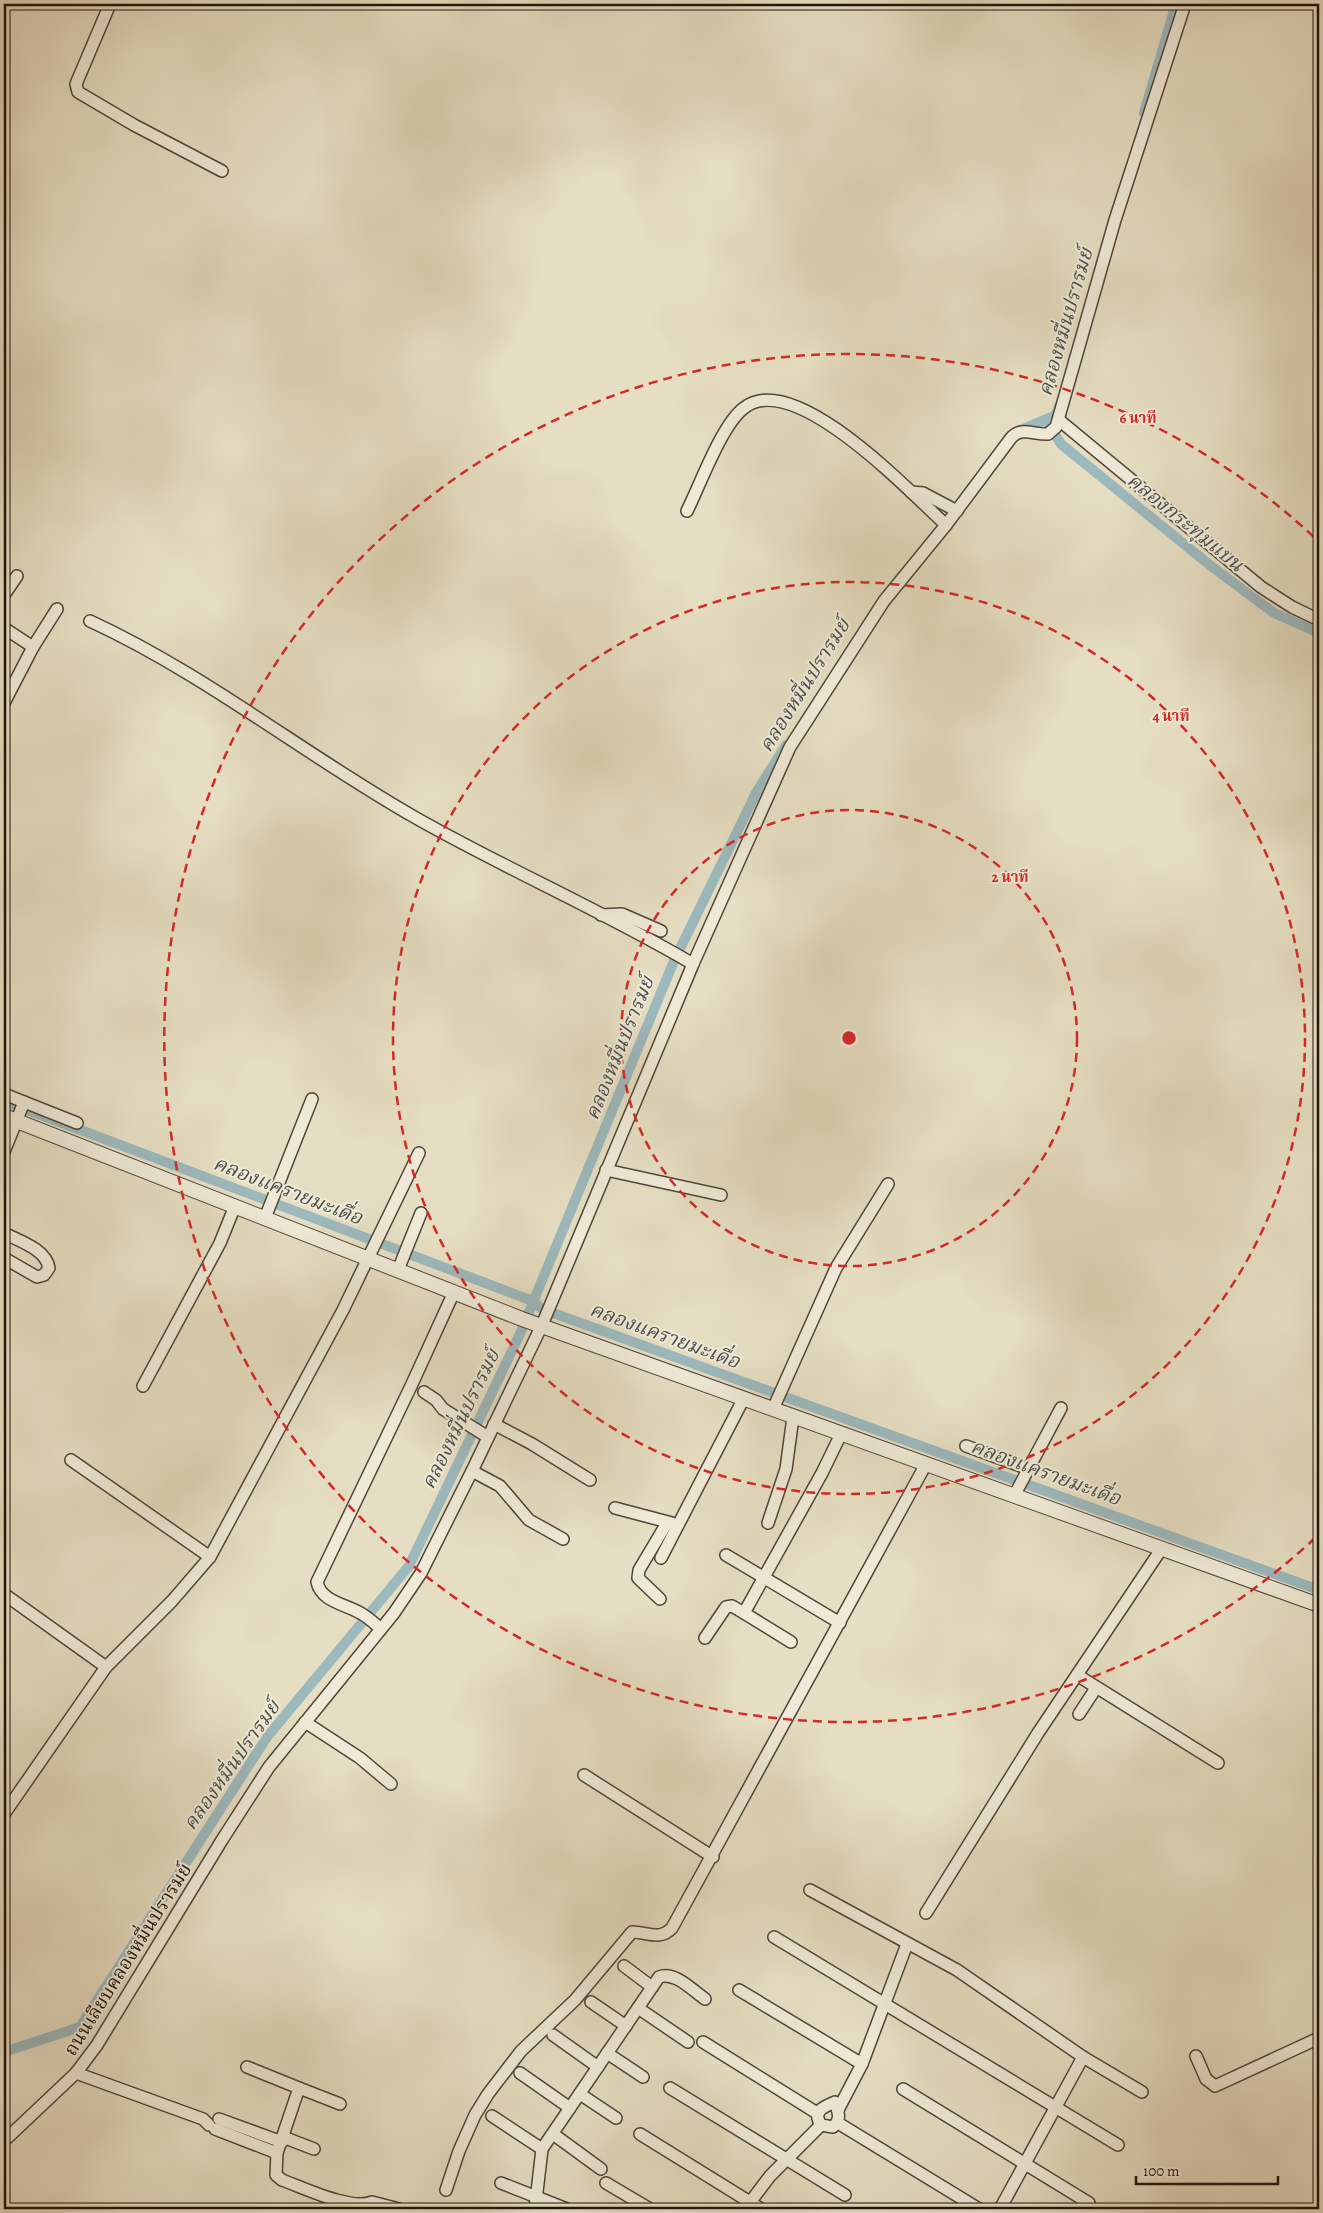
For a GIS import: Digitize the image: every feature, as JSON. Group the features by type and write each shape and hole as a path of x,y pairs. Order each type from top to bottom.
{"street":[{"path":"110,4 76,84 78,92 134,125 222,172"},
{"path":"1185,4 1115,220 1055,426 1261,587 1285,604 1319,620"},
{"path":"687,511 735,416 742,409 759,399 801,408 816,416 868,453 941,520"},
{"name":"ถนนเลียบคลองหมื่นปรารมย์","path":"4,2141 76,2073 109,2027 227,1832 269,1767 377,1625 407,1596 421,1573 494,1424 538,1318 606,1170 686,960 790,747 884,601 941,520 954,510 1014,434 1023,431 1045,435 1055,426"},
{"path":"911,492 923,493 954,510"},
{"path":"4,595 17,576"},
{"path":"4,703 33,647 57,608"},
{"path":"90,621 148,649 290,741 416,818 686,960"},
{"path":"4,628 33,647"},
{"path":"601,915 622,914 661,931"},
{"path":"4,1094 14,1114 235,1206 268,1209 373,1250 401,1262 454,1292 538,1318 744,1398 777,1400 794,1417 926,1464 1022,1482"},
{"path":"268,1209 312,1099"},
{"path":"14,1114 77,1123"},
{"path":"4,1152 14,1114"},
{"path":"4,1814 106,1667 172,1601 210,1557 276,1438 373,1250 419,1153"},
{"path":"606,1170 721,1195"},
{"path":"777,1400 836,1268 888,1184"},
{"path":"143,1386 220,1243 235,1206"},
{"path":"401,1262 421,1213"},
{"path":"4,1234 34,1248 48,1262 49,1268 44,1275 37,1277 4,1258"},
{"path":"377,1625 362,1614 325,1596 319,1590 316,1582 412,1384 454,1292"},
{"path":"424,1392 436,1400 443,1409 488,1437"},
{"path":"661,1558 744,1398"},
{"path":"1022,1482 1061,1408"},
{"path":"768,1523 786,1469 794,1417"},
{"path":"494,1424 525,1440 590,1480"},
{"path":"744,1613 822,1473 841,1434"},
{"path":"966,1446 1022,1482 1162,1548 1319,1605"},
{"path":"71,1460 210,1557"},
{"path":"446,2190 459,2151 475,2115 515,2058 585,1989 632,1932 657,1936 666,1934 672,1928 926,1464"},
{"path":"472,1471 500,1486 529,1520 563,1539"},
{"path":"614,1508 667,1523 679,1524"},
{"path":"660,1599 638,1578 639,1570 667,1523"},
{"path":"926,1913 1076,1675 1162,1548"},
{"path":"726,1555 840,1623"},
{"path":"4,1594 106,1667"},
{"path":"705,1638 726,1607 732,1606 791,1642"},
{"path":"1076,1675 1218,1763"},
{"path":"1079,1714 1096,1688"},
{"path":"305,1722 360,1758 391,1784"},
{"path":"584,1775 712,1857"},
{"path":"4,1792 14,1799"},
{"path":"810,1890 957,1970 1083,2057 1142,2092"},
{"path":"774,1937 1118,2145"},
{"path":"838,2110 862,2064 886,2005 907,1944"},
{"path":"624,1966 652,1987"},
{"path":"535,2209 542,2149 659,1977 665,1974 673,1977 704,1999"},
{"path":"739,1990 862,2064"},
{"path":"591,2002 626,2026"},
{"path":"638,2008 688,2042"},
{"path":"553,2035 598,2067"},
{"path":"1196,2056 1206,2079 1215,2086 1319,2038"},
{"path":"703,2042 817,2113"},
{"path":"607,2053 643,2077"},
{"path":"1000,2209 1083,2057"},
{"path":"246,2067 340,2104"},
{"path":"76,2073 215,2123 314,2149"},
{"path":"520,2073 570,2108"},
{"path":"299,2088 277,2154 276,2176 282,2180 363,2208 372,2202 399,2209"},
{"path":"670,2088 845,2195"},
{"path":"903,2089 1089,2203"},
{"path":"580,2094 616,2118"},
{"path":"820,2125 817,2120 817,2113 821,2108 835,2102 838,2110 838,2123"},
{"path":"492,2116 542,2149"},
{"path":"215,2123 277,2154"},
{"path":"820,2125 833,2127 838,2123"},
{"path":"838,2123 979,2209"},
{"path":"747,2206 785,2159 820,2125"},
{"path":"553,2134 601,2169"},
{"path":"640,2134 747,2206 762,2209"},
{"path":"501,2182 567,2209"},
{"path":"606,2183 650,2209"}],"waterway":[{"name":"คลองหมื่นปรารมย์","path":"1144,113 1176,4"},
{"name":"คลองหมื่นปรารมย์","path":"1018,431 1056,415 1059,406"},
{"name":"คลองกระทุ่มแบน","path":"1049,425 1061,444 1211,566 1274,613 1319,633"},
{"name":"คลองหมื่นปรารมย์","path":"4,2052 80,2027 267,1737 409,1566 519,1336 674,961 756,793 786,745"},
{"name":"คลองแครายมะเดื่อ","path":"4,1101 533,1301 542,1309 1319,1590"}]}
